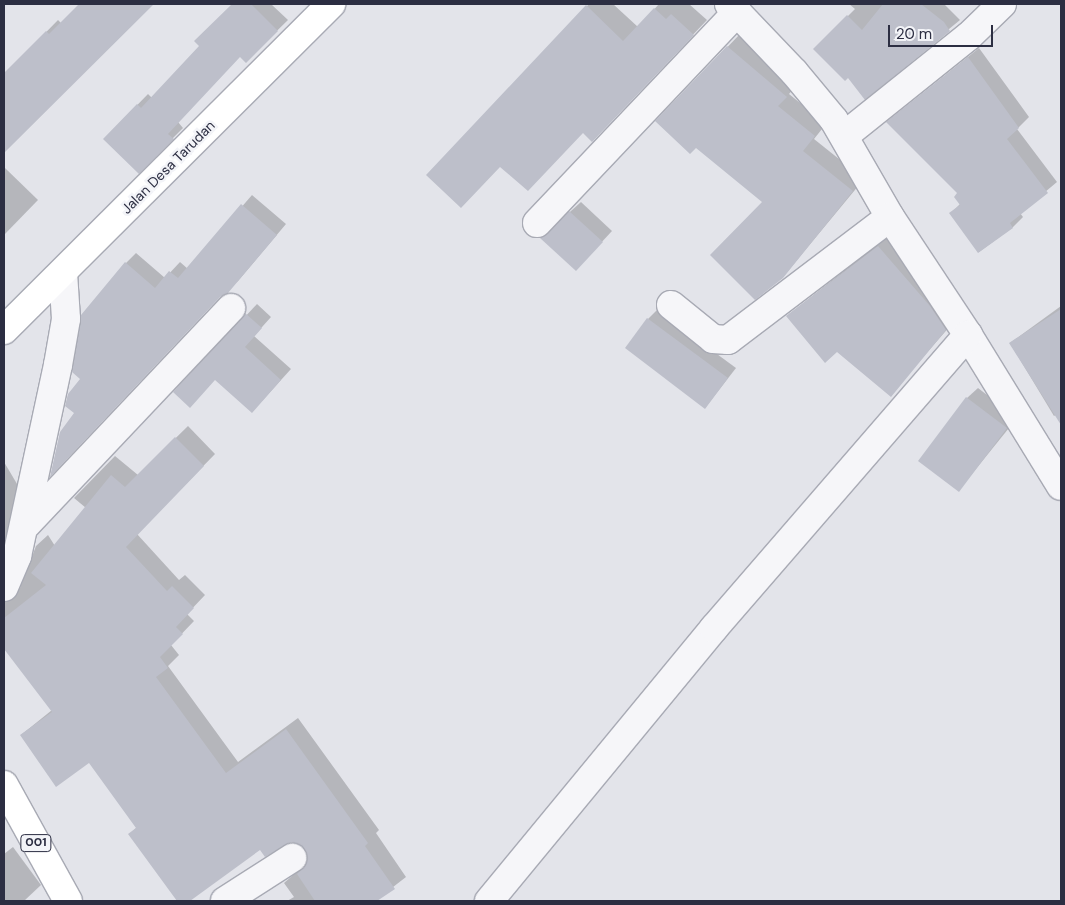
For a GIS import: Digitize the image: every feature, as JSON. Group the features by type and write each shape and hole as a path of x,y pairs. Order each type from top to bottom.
{"street":[{"name":"Jalan Desa Tarudan","path":"4,330 331,4"},
{"path":"844,136 969,36 1002,4"},
{"path":"537,223 733,8 794,72 844,136 890,217 968,335 1061,486"},
{"path":"671,305 713,338 728,340 890,217"},
{"path":"4,587 17,556 42,450 66,319 63,272"},
{"path":"24,527 231,308"},
{"path":"489,901 714,628 968,335"},
{"name":"001","path":"4,784 68,901"},
{"path":"225,901 292,858"}],"building":[{"path":"79,4 154,4 4,153 4,73 46,31 49,34"},
{"path":"232,4 251,4 278,31 246,63 240,57 168,134 174,139 139,174 103,139 137,104 141,108 199,46 194,41"},
{"path":"883,4 921,4 944,22 950,31 865,100 848,78 845,81 813,49 847,15 862,30"},
{"path":"586,5 623,41 654,8 666,19 671,14 694,35 592,142 583,133 528,191 500,167 461,208 426,175"},
{"path":"727,46 787,97 778,106 815,136 803,151 853,191 783,278 755,300 710,255 762,202 696,148 690,154 655,121"},
{"path":"968,57 1019,128 1007,139 1048,193 1010,223 1013,228 978,253 949,213 960,205 954,197 957,193 886,122"},
{"path":"241,204 277,235 228,293 220,297 50,477 60,432 74,413 65,406 68,394 80,379 72,372 81,315 125,262 155,288 169,271 178,278"},
{"path":"569,211 603,242 576,271 540,238"},
{"path":"878,246 930,306 946,330 891,397 837,352 825,363 786,316"},
{"path":"1061,309 1061,425 1009,343"},
{"path":"245,313 262,328 245,347 281,380 252,413 215,380 190,408 173,392"},
{"path":"647,318 728,378 705,409 625,348"},
{"path":"966,397 1007,428 959,492 918,461"},
{"path":"175,437 204,466 126,547 167,591 172,586 194,608 176,627 183,634 160,657 168,668 156,677 226,773 286,729 368,843 365,846 395,889 377,901 315,901 297,874 306,865 305,850 292,842 265,857 260,850 190,901 177,901 128,834 136,828 89,763 56,787 20,735 52,712 4,649 4,618 46,585 31,573 111,475 125,487"}]}
